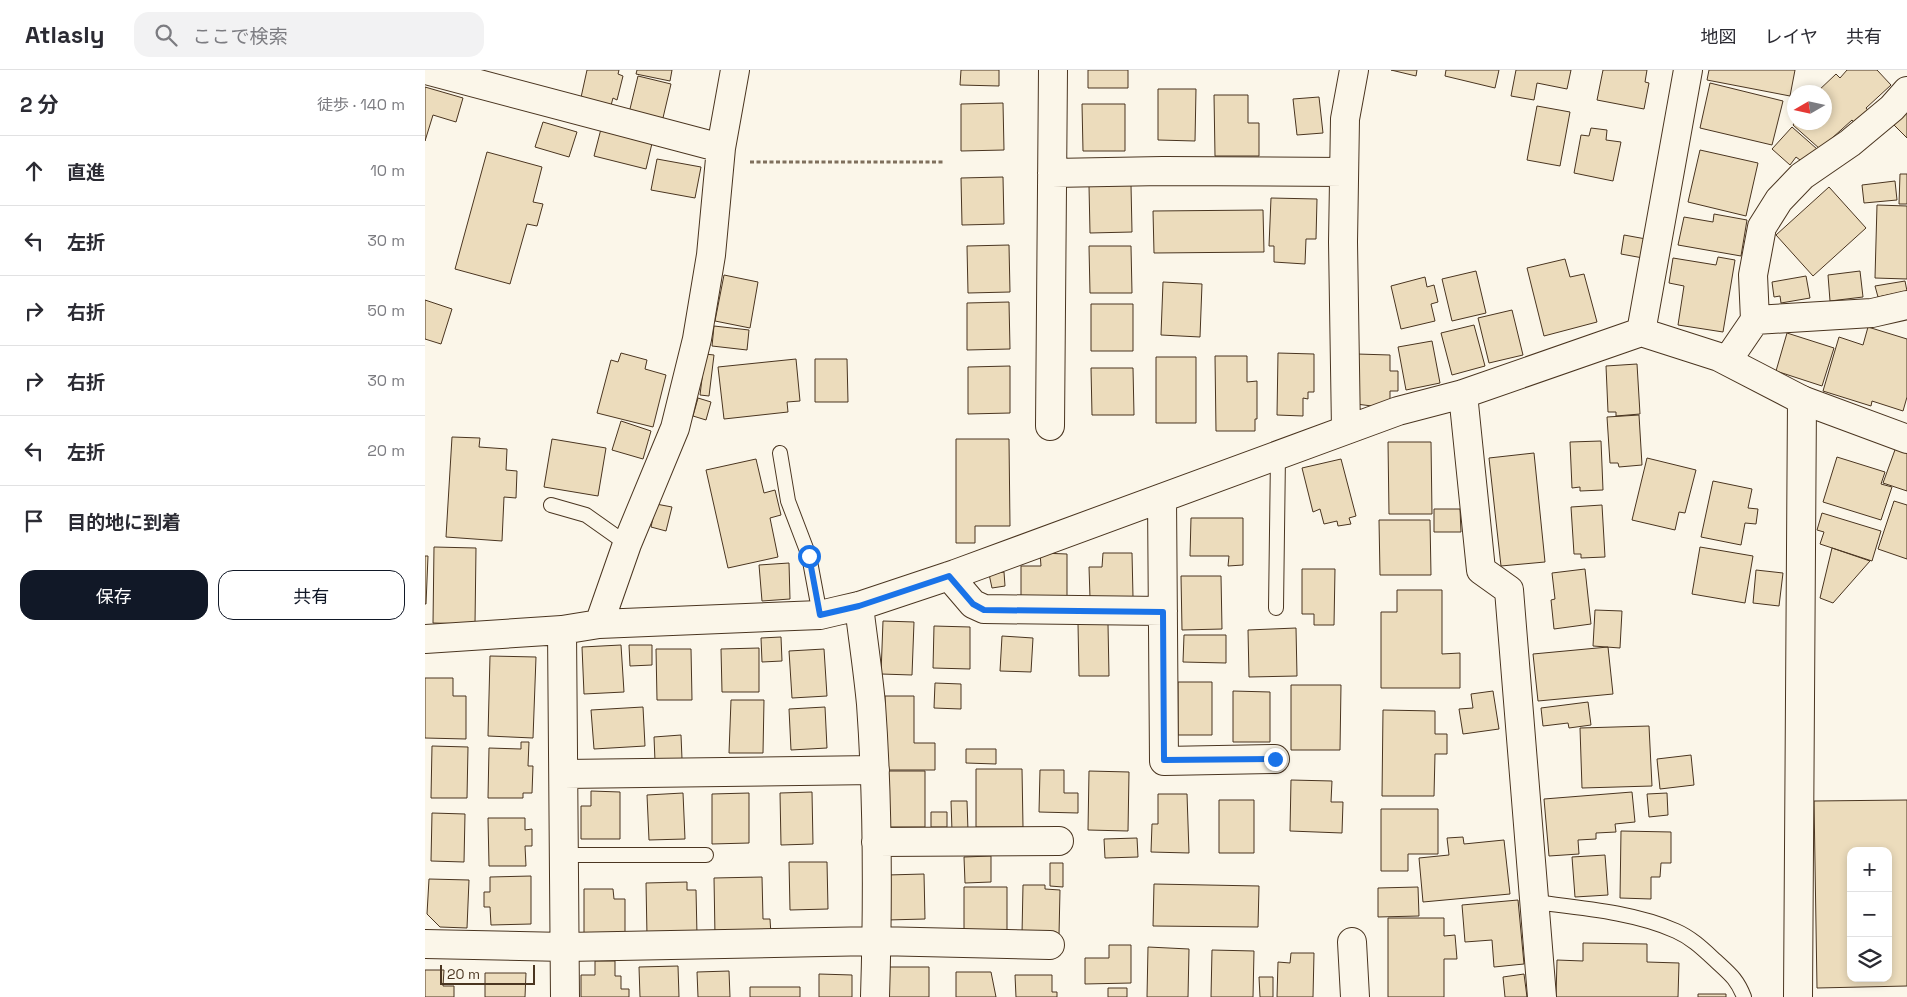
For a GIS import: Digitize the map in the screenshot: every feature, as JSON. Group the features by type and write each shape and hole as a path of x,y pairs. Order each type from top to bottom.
{"street":[{"path":"426,70 720,155"},
{"path":"599,624 627,544 675,428 697,339 711,255 720,155 735,70"},
{"path":"1050,426 1053,70"},
{"path":"1347,430 1343,242 1345,119 1354,70"},
{"path":"1641,332 1688,70"},
{"path":"1727,361 1755,320 1753,275 1763,227 1779,200 1802,176 1850,142 1892,108 1907,91"},
{"path":"1052,174 1163,170 1344,172"},
{"path":"1755,320 1872,313 1907,305"},
{"path":"425,640 562,630 599,624 820,615 859,606 949,576 1398,411 1463,394 1641,332 1727,361 1802,400 1907,438"},
{"path":"1463,394 1481,570 1509,590 1542,997"},
{"path":"1798,997 1802,400"},
{"path":"1162,498 1164,760 1275,759"},
{"path":"949,576 973,604 984,610 1163,612"},
{"path":"859,606 871,702 875,770 875,997"},
{"path":"562,630 565,997"},
{"path":"564,774 875,770"},
{"path":"876,842 1059,841"},
{"path":"425,944 565,947 876,941 1050,945"},
{"path":"1352,942 1355,997"}],"lane":[{"path":"780,453 788,502 809,556 820,615"},
{"path":"1276,608 1278,455"},
{"path":"551,505 585,515 627,544"},
{"path":"564,856 706,855"},
{"path":"1534,902 1584,908 1649,921 1678,932 1700,947 1738,983 1743,997"}],"path":[{"path":"720,155 944,162"}],"building":[{"path":"587,70 619,70 618,74 623,76 617,100 613,98 610,109 580,102"},
{"path":"637,70 672,70 670,81 636,74"},
{"path":"961,70 999,70 999,86 960,85"},
{"path":"1088,70 1128,70 1128,88 1088,88"},
{"path":"1391,70 1417,70 1416,76"},
{"path":"1446,70 1499,70 1495,88 1445,76"},
{"path":"1516,70 1571,70 1567,89 1537,83 1534,100 1511,96"},
{"path":"1603,70 1647,70 1645,82 1649,83 1644,109 1597,100"},
{"path":"1709,70 1795,70 1792,85 1787,85 1787,95 1707,80"},
{"path":"1847,70 1877,70 1891,85 1866,108 1870,113 1856,125 1852,120 1820,149 1799,130 1832,130 1832,85 1824,85 1836,74 1840,78"},
{"path":"638,76 671,84 662,122 629,113"},
{"path":"1710,83 1783,101 1772,145 1700,128"},
{"path":"425,87 463,98 456,122 433,115 425,141"},
{"path":"1158,89 1196,89 1195,141 1158,140"},
{"path":"1214,95 1248,95 1248,123 1259,123 1259,156 1215,156"},
{"path":"1319,97 1323,133 1297,135 1293,99"},
{"path":"1003,103 1004,150 961,151 961,104"},
{"path":"1082,104 1125,104 1125,151 1083,151"},
{"path":"1537,106 1570,112 1560,166 1527,160"},
{"path":"1907,106 1907,138 1891,122"},
{"path":"543,122 577,132 569,157 535,147"},
{"path":"602,125 653,139 646,169 594,156"},
{"path":"1591,128 1607,130 1606,140 1621,142 1613,181 1574,173 1581,135 1589,136"},
{"path":"1789,130 1795,130 1817,149 1804,163 1796,157 1790,165 1772,149"},
{"path":"1700,150 1758,163 1746,216 1688,202"},
{"path":"487,152 542,167 533,202 543,204 537,226 527,224 510,284 455,269"},
{"path":"657,159 701,167 695,198 651,190"},
{"path":"1900,174 1907,174 1907,204 1899,204"},
{"path":"1003,177 1004,224 962,225 961,178"},
{"path":"1895,181 1897,200 1864,203 1862,185"},
{"path":"1131,185 1132,232 1090,233 1089,186"},
{"path":"1829,187 1866,228 1813,276 1776,235"},
{"path":"1271,198 1317,199 1316,239 1306,239 1305,264 1274,262 1274,246 1269,246"},
{"path":"1877,205 1907,206 1907,279 1875,278"},
{"path":"1263,210 1264,252 1154,253 1153,211"},
{"path":"1714,214 1747,220 1741,256 1678,245 1684,217 1713,222"},
{"path":"1624,235 1646,239 1643,258 1621,254"},
{"path":"1009,245 1010,292 968,293 967,246"},
{"path":"1089,246 1131,246 1132,293 1090,293"},
{"path":"1718,257 1735,260 1723,332 1678,325 1684,286 1669,283 1673,258 1716,265"},
{"path":"1565,259 1570,277 1584,274 1597,322 1544,336 1527,268"},
{"path":"1476,271 1486,313 1452,321 1442,279"},
{"path":"1860,271 1863,297 1830,301 1828,275"},
{"path":"724,275 758,282 750,328 715,321"},
{"path":"1806,276 1810,298 1781,303 1780,296 1774,297 1772,282"},
{"path":"1425,277 1427,287 1434,285 1438,302 1431,304 1435,321 1401,329 1391,286"},
{"path":"1905,281 1907,291 1878,297 1875,286"},
{"path":"1163,282 1202,284 1200,337 1161,335"},
{"path":"425,300 452,309 441,344 425,339"},
{"path":"1009,302 1010,349 967,350 967,303"},
{"path":"1091,304 1133,304 1133,351 1091,351"},
{"path":"1512,310 1523,355 1489,363 1478,318"},
{"path":"1474,325 1485,366 1452,375 1441,333"},
{"path":"714,326 749,330 747,350 712,346"},
{"path":"1868,327 1907,339 1907,397 1903,411 1872,401 1871,406 1823,391 1839,337 1863,345"},
{"path":"1787,333 1834,348 1822,386 1776,371"},
{"path":"1432,341 1440,383 1406,390 1398,347"},
{"path":"621,353 647,360 645,369 666,375 653,427 597,413 611,360 618,362"},
{"path":"1278,353 1314,354 1314,392 1308,392 1308,399 1303,398 1303,416 1277,415"},
{"path":"705,354 714,355 709,396 700,395"},
{"path":"1357,354 1390,355 1390,371 1398,371 1398,391 1390,391 1390,400 1372,406 1356,404"},
{"path":"1215,356 1247,356 1247,382 1257,381 1257,419 1255,419 1255,431 1216,431"},
{"path":"1156,357 1196,357 1196,423 1156,423"},
{"path":"796,359 800,401 787,402 788,412 724,419 718,367"},
{"path":"815,359 847,359 848,402 815,402"},
{"path":"1637,364 1640,414 1616,416 1616,412 1608,412 1606,366"},
{"path":"1010,366 1010,413 968,414 968,367"},
{"path":"1091,368 1133,368 1134,415 1092,415"},
{"path":"698,398 711,402 706,420 693,416"},
{"path":"1639,415 1642,465 1619,467 1618,463 1610,463 1607,417"},
{"path":"621,421 651,431 643,459 612,450"},
{"path":"452,437 480,438 479,447 507,449 506,470 517,471 516,498 504,497 502,541 446,537"},
{"path":"552,439 606,448 598,496 544,487"},
{"path":"956,439 1009,439 1010,526 975,526 975,543 956,543"},
{"path":"1601,441 1603,490 1580,491 1580,487 1572,488 1570,442"},
{"path":"1388,442 1431,442 1432,514 1389,514"},
{"path":"1896,447 1907,451 1907,491 1883,483"},
{"path":"1534,453 1545,562 1501,566 1489,458"},
{"path":"1837,457 1885,472 1881,484 1892,487 1881,520 1823,502"},
{"path":"1647,458 1696,470 1685,513 1679,512 1675,530 1632,520"},
{"path":"756,459 764,493 775,490 781,515 770,518 778,557 728,568 706,470"},
{"path":"1341,459 1356,516 1349,518 1351,524 1338,526 1337,521 1324,524 1320,509 1313,512 1302,468"},
{"path":"1713,481 1752,489 1748,508 1758,509 1756,524 1745,523 1741,545 1701,537"},
{"path":"1894,501 1907,505 1907,559 1878,549"},
{"path":"656,504 672,507 666,531 651,527"},
{"path":"1602,505 1605,557 1581,558 1581,554 1574,554 1571,507"},
{"path":"1434,509 1460,509 1461,532 1434,532"},
{"path":"1822,513 1881,531 1872,561 1820,544 1824,532 1817,530"},
{"path":"1191,518 1243,518 1243,565 1228,566 1229,556 1190,556"},
{"path":"1379,520 1430,520 1431,575 1380,575"},
{"path":"434,547 476,548 475,624 433,623"},
{"path":"1700,547 1753,556 1745,603 1692,594"},
{"path":"1832,548 1870,561 1833,603 1820,598"},
{"path":"1040,553 1067,554 1067,599 1021,600 1021,566 1041,566"},
{"path":"1103,553 1132,553 1133,597 1090,598 1089,567 1102,567"},
{"path":"425,556 428,556 426,604 425,604"},
{"path":"789,563 790,599 762,601 759,565"},
{"path":"1302,569 1335,569 1334,625 1314,625 1314,614 1302,614"},
{"path":"1585,569 1591,624 1554,629 1551,600 1555,599 1552,573"},
{"path":"1756,570 1783,573 1779,606 1753,603"},
{"path":"1004,572 1005,586 992,588 989,574"},
{"path":"1181,576 1221,576 1222,629 1182,630"},
{"path":"1397,590 1442,590 1442,654 1460,653 1460,688 1381,688 1381,612 1397,612"},
{"path":"1595,610 1622,611 1620,648 1593,646"},
{"path":"883,621 914,622 912,675 881,674"},
{"path":"1078,624 1108,624 1109,676 1079,676"},
{"path":"934,626 970,627 970,669 933,668"},
{"path":"1296,628 1297,676 1249,677 1248,630"},
{"path":"1184,635 1226,635 1226,663 1183,662"},
{"path":"1002,636 1033,638 1031,672 1000,671"},
{"path":"781,637 782,661 762,662 761,638"},
{"path":"621,645 624,692 584,694 582,647"},
{"path":"629,645 652,645 652,665 630,666"},
{"path":"1608,647 1613,694 1538,701 1533,654"},
{"path":"759,648 759,692 722,692 721,649"},
{"path":"656,649 691,649 692,700 657,700"},
{"path":"824,649 827,696 792,698 789,651"},
{"path":"490,656 536,657 533,738 488,736"},
{"path":"425,678 453,678 453,696 466,696 466,739 425,738"},
{"path":"1178,682 1212,682 1212,735 1178,735"},
{"path":"935,683 961,684 961,709 934,708"},
{"path":"1291,685 1341,685 1340,750 1291,750"},
{"path":"1233,691 1270,692 1270,742 1233,742"},
{"path":"1493,691 1499,729 1463,734 1459,709 1473,708 1471,694"},
{"path":"885,696 914,696 914,743 935,743 935,770 885,770"},
{"path":"731,700 764,700 763,753 729,753"},
{"path":"1588,702 1591,725 1569,728 1568,723 1543,726 1541,708"},
{"path":"643,707 645,746 594,749 591,710"},
{"path":"825,707 827,748 791,750 789,709"},
{"path":"1383,710 1435,711 1435,734 1447,734 1447,754 1435,754 1434,796 1382,796"},
{"path":"1649,726 1652,786 1582,788 1580,728"},
{"path":"681,735 682,759 655,761 654,737"},
{"path":"521,742 529,742 528,766 533,766 532,793 523,793 523,798 488,798 489,748 521,749"},
{"path":"432,746 468,747 467,798 431,798"},
{"path":"966,749 996,749 996,764 966,763"},
{"path":"1691,755 1694,785 1660,789 1657,759"},
{"path":"976,769 1022,769 1023,827 976,827"},
{"path":"1040,770 1064,770 1064,793 1078,793 1078,813 1039,812"},
{"path":"888,771 925,771 925,827 888,827"},
{"path":"1089,771 1129,772 1128,831 1088,830"},
{"path":"1291,780 1332,781 1331,802 1343,802 1342,833 1290,831"},
{"path":"591,791 620,792 620,839 581,839 581,806 591,806"},
{"path":"812,792 813,844 781,845 780,793"},
{"path":"1632,792 1635,822 1615,824 1616,832 1596,833 1596,839 1578,840 1579,854 1549,856 1544,799"},
{"path":"683,793 685,839 649,840 647,795"},
{"path":"749,793 749,843 712,844 712,794"},
{"path":"1667,793 1668,815 1649,817 1647,794"},
{"path":"1158,794 1187,794 1189,853 1151,852 1152,824 1158,824"},
{"path":"1219,800 1254,800 1254,853 1219,853"},
{"path":"1907,800 1907,986 1817,988 1814,801"},
{"path":"951,801 967,801 968,831 952,831"},
{"path":"1381,809 1438,809 1438,854 1408,854 1408,871 1381,871"},
{"path":"931,812 947,812 947,827 931,827"},
{"path":"432,813 465,814 464,862 431,861"},
{"path":"488,818 525,818 525,830 532,829 532,846 525,846 526,866 489,866"},
{"path":"1621,831 1671,832 1671,863 1661,863 1660,877 1651,877 1651,899 1620,898"},
{"path":"1463,837 1464,844 1504,840 1510,894 1423,902 1419,858 1449,855 1447,838"},
{"path":"1137,838 1138,857 1105,858 1104,839"},
{"path":"1605,855 1608,895 1575,897 1572,857"},
{"path":"991,856 991,882 965,883 964,857"},
{"path":"789,862 827,862 828,909 790,910"},
{"path":"1050,863 1063,863 1063,887 1050,886"},
{"path":"924,874 925,919 887,920 887,875"},
{"path":"531,876 531,924 491,925 490,907 484,907 484,892 490,892 490,877"},
{"path":"762,877 763,919 770,919 771,935 715,936 714,878"},
{"path":"429,879 469,880 467,928 440,927 427,914"},
{"path":"687,882 687,890 696,890 697,935 647,936 646,883"},
{"path":"1154,884 1259,886 1258,927 1153,926"},
{"path":"1023,885 1045,885 1045,889 1060,890 1059,935 1022,934"},
{"path":"964,887 1007,887 1007,933 964,932"},
{"path":"1418,887 1419,916 1378,917 1378,888"},
{"path":"584,889 613,889 614,899 625,899 625,935 584,935"},
{"path":"1518,900 1524,964 1494,967 1492,940 1465,942 1462,905"},
{"path":"1388,918 1444,918 1444,936 1455,935 1457,959 1444,959 1444,997 1388,997"},
{"path":"1583,943 1647,944 1647,962 1679,963 1678,997 1556,997 1557,960 1583,961"},
{"path":"1109,945 1131,945 1131,983 1085,984 1085,958 1109,958"},
{"path":"1148,947 1189,949 1188,997 1147,997"},
{"path":"1212,950 1254,951 1253,997 1211,997"},
{"path":"1291,953 1314,953 1313,997 1277,997 1278,962 1290,963"},
{"path":"595,961 615,961 615,976 621,976 621,989 629,989 629,997 581,997 581,975 595,975"},
{"path":"678,966 679,997 640,997 639,967"},
{"path":"887,967 929,967 929,997 887,997"},
{"path":"425,970 444,970 443,986 454,986 454,997 425,997"},
{"path":"729,971 730,997 698,997 697,972"},
{"path":"956,972 991,972 996,997 956,997"},
{"path":"485,973 526,973 525,997 485,997"},
{"path":"819,974 852,975 852,997 819,997"},
{"path":"1524,974 1527,997 1505,997 1503,977"},
{"path":"1015,975 1052,975 1052,992 1057,992 1057,997 1016,997"},
{"path":"1259,977 1273,977 1273,997 1260,997"},
{"path":"750,987 800,987 800,997 750,997"},
{"path":"1108,988 1127,988 1127,997 1108,997"},
{"path":"1698,994 1726,994 1726,997 1698,997"}],"route":[{"path":"809,556 820,615 859,606 949,576 973,604 984,610 1163,612 1164,760 1275,759"}]}
